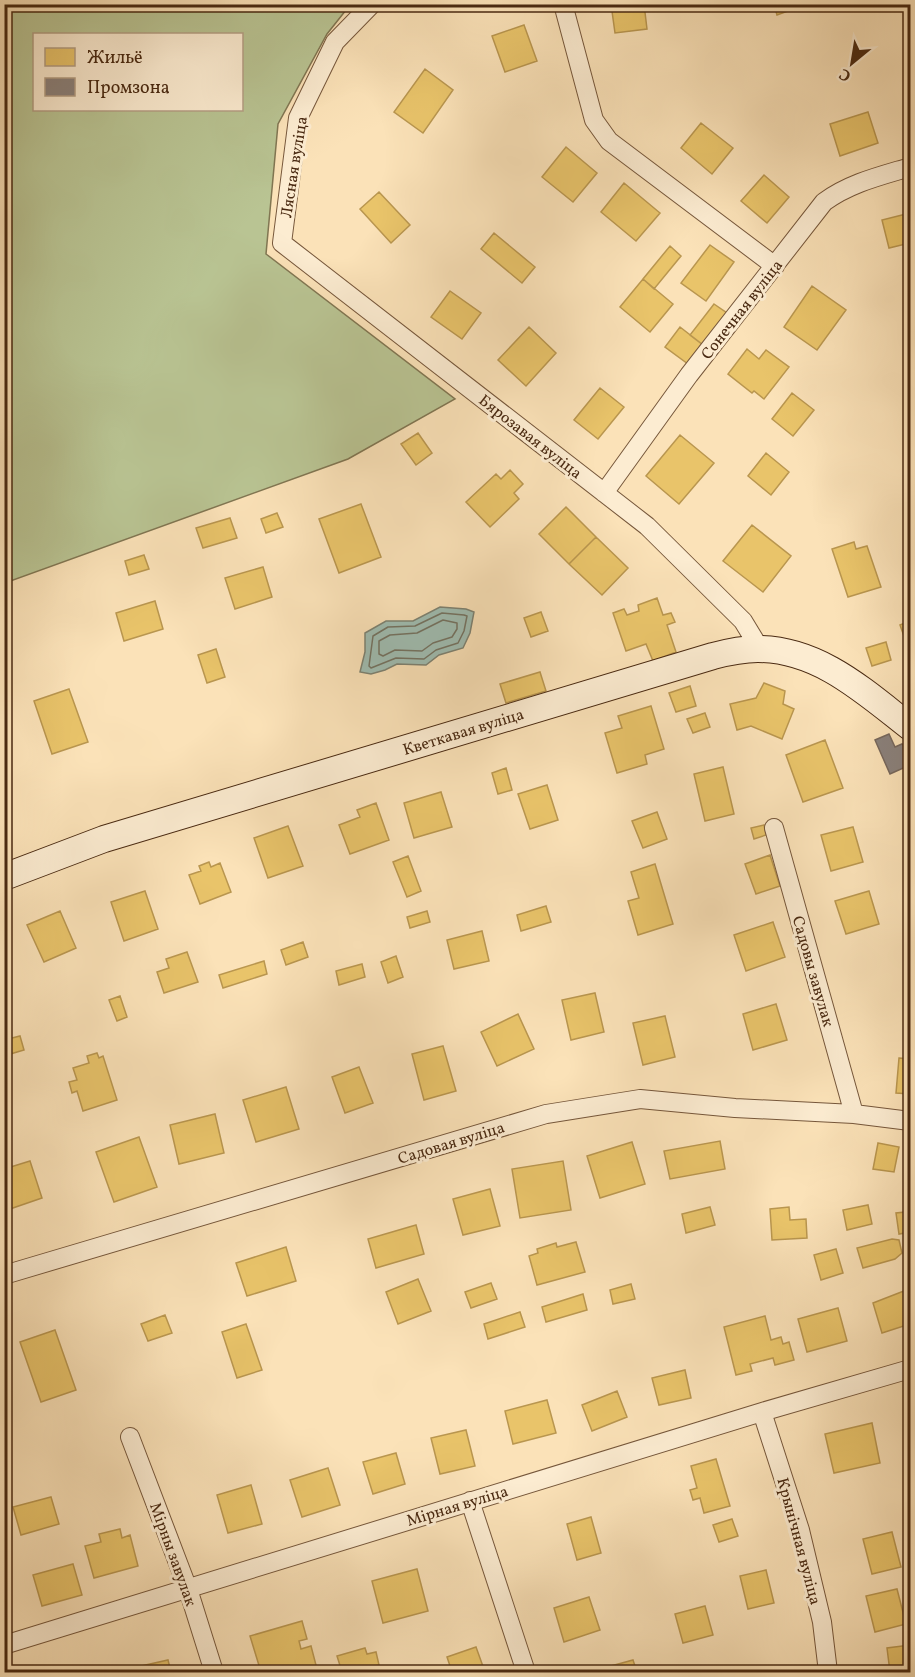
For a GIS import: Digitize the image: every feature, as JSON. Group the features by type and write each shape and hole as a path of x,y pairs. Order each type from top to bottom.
{"street":[{"name":"Лясная вуліца","path":"282,243 298,118 335,42 372,4"},
{"path":"563,4 594,120 609,141 775,266"},
{"name":"Сонечная вуліца","path":"604,493 689,375 824,202 854,184 910,167"},
{"name":"Бярозавая вуліца","path":"282,243 646,526 743,621 760,649"},
{"name":"Кветкавая вуліца","path":"4,877 104,839 713,656 740,650 780,651 821,663 850,681 910,727"},
{"name":"Садовы завулак","path":"774,828 854,1114"},
{"name":"Садовая вуліца","path":"4,1275 546,1114 640,1099 735,1108 854,1114 910,1121"},
{"name":"Мірная вуліца","path":"4,1645 762,1412 910,1369"},
{"name":"Крынічная вуліца","path":"762,1412 800,1530 822,1622 828,1672"},
{"name":"Мірны завулак","path":"130,1437 188,1589 214,1672"},
{"path":"471,1501 526,1672"}],"green space":[{"path":"5,4 350,5 327,34 278,124 266,254 455,399 348,459 5,583"}],"water":[{"path":"440,607 466,609 474,612 470,633 463,648 439,655 426,665 397,664 371,674 360,672 365,652 365,633 386,621 413,621"}],"building: Жильё":[{"path":"611,4 644,4 647,29 615,33"},
{"path":"699,4 723,4 723,5 700,11"},
{"path":"774,4 807,4 777,15"},
{"path":"524,25 537,61 505,72 492,36"},
{"path":"425,69 453,90 423,133 394,112"},
{"path":"868,112 878,143 840,156 830,124"},
{"path":"701,123 733,148 712,174 681,148"},
{"path":"566,147 597,173 573,202 542,177"},
{"path":"764,175 789,197 767,223 741,201"},
{"path":"624,183 660,213 636,241 601,212"},
{"path":"379,192 410,225 391,243 360,209"},
{"path":"910,213 910,243 889,248 882,220"},
{"path":"494,233 535,267 522,283 481,249"},
{"path":"710,245 734,262 706,301 681,283"},
{"path":"670,246 681,256 654,289 643,279"},
{"path":"643,279 673,304 650,332 620,307"},
{"path":"812,286 846,310 817,350 784,327"},
{"path":"450,291 481,313 462,339 431,317"},
{"path":"714,304 727,313 703,345 690,335"},
{"path":"529,327 556,353 526,386 498,360"},
{"path":"680,327 703,345 688,364 665,347"},
{"path":"747,349 759,359 766,350 789,367 764,399 754,391 752,393 728,374"},
{"path":"600,388 624,407 598,439 574,420"},
{"path":"792,393 814,410 793,436 772,419"},
{"path":"418,433 432,453 416,465 401,444"},
{"path":"680,435 714,463 679,504 646,476"},
{"path":"766,453 789,472 771,495 748,476"},
{"path":"510,470 523,484 514,493 519,499 490,527 466,502 496,474 501,479"},
{"path":"361,504 381,557 339,573 319,519"},
{"path":"566,507 596,537 569,564 539,534"},
{"path":"277,513 283,527 266,533 261,519"},
{"path":"230,518 237,538 203,548 196,528"},
{"path":"752,525 791,556 763,592 723,561"},
{"path":"596,537 628,568 602,595 569,564"},
{"path":"854,542 856,549 867,546 881,587 848,597 832,549"},
{"path":"144,555 149,569 129,575 125,561"},
{"path":"263,567 272,597 235,609 225,578"},
{"path":"657,598 663,615 671,613 675,622 667,625 676,652 653,661 646,644 626,651 613,613 624,609 627,615 639,611 638,605"},
{"path":"155,601 163,629 124,641 116,613"},
{"path":"541,612 548,631 531,637 524,618"},
{"path":"910,621 910,640 906,642 900,625"},
{"path":"886,642 891,660 872,666 866,648"},
{"path":"216,649 225,677 207,683 198,655"},
{"path":"540,672 546,691 506,703 500,684"},
{"path":"764,683 785,691 783,704 794,709 782,739 751,726 737,730 730,704 756,698"},
{"path":"690,686 696,706 676,712 669,693"},
{"path":"69,689 88,742 52,754 34,701"},
{"path":"651,706 664,749 645,755 647,764 617,773 605,733 622,728 618,716"},
{"path":"705,713 710,727 693,733 687,719"},
{"path":"825,740 843,788 803,802 786,755"},
{"path":"723,767 734,814 705,821 694,774"},
{"path":"506,768 512,790 498,794 492,773"},
{"path":"547,785 558,820 530,829 518,794"},
{"path":"441,792 452,827 414,838 404,803"},
{"path":"376,803 389,840 350,854 339,825 360,817 357,810"},
{"path":"657,812 667,839 643,848 632,821"},
{"path":"764,825 766,835 754,839 751,828"},
{"path":"288,826 303,866 268,878 254,838"},
{"path":"853,827 863,862 831,871 821,835"},
{"path":"770,855 780,886 756,894 745,864"},
{"path":"408,856 421,891 407,897 393,862"},
{"path":"209,862 211,867 220,863 231,892 200,904 189,875 201,871 199,866"},
{"path":"655,864 673,924 638,935 628,901 639,898 631,872"},
{"path":"145,891 158,929 124,941 111,902"},
{"path":"869,891 879,924 846,934 835,901"},
{"path":"546,906 551,922 521,931 517,915"},
{"path":"60,911 76,948 44,962 27,925"},
{"path":"427,911 430,922 410,928 407,917"},
{"path":"773,922 785,957 746,971 734,935"},
{"path":"482,931 489,961 454,969 447,940"},
{"path":"303,942 308,957 286,965 281,950"},
{"path":"187,952 198,982 164,993 157,972 169,968 166,959"},
{"path":"396,956 403,977 388,983 381,962"},
{"path":"264,961 267,974 223,988 219,975"},
{"path":"362,964 365,977 339,985 336,971"},
{"path":"595,993 604,1032 571,1040 562,1000"},
{"path":"120,996 127,1017 117,1021 109,1000"},
{"path":"776,1004 787,1040 753,1050 743,1014"},
{"path":"518,1014 534,1049 497,1066 481,1032"},
{"path":"665,1016 675,1057 643,1065 633,1023"},
{"path":"20,1036 24,1050 7,1055 4,1040"},
{"path":"443,1046 456,1091 424,1100 412,1054"},
{"path":"97,1053 99,1058 103,1056 117,1100 83,1111 77,1091 72,1093 69,1082 77,1080 73,1068 89,1063 87,1056"},
{"path":"899,1058 910,1059 910,1094 896,1093"},
{"path":"359,1067 373,1103 345,1113 332,1077"},
{"path":"286,1087 299,1129 256,1142 243,1100"},
{"path":"215,1114 224,1153 179,1164 170,1125"},
{"path":"139,1137 157,1187 114,1202 96,1152"},
{"path":"720,1141 725,1169 670,1179 664,1151"},
{"path":"632,1142 645,1184 600,1198 587,1156"},
{"path":"878,1143 899,1147 894,1172 873,1169"},
{"path":"30,1161 42,1198 7,1210 4,1204 4,1169"},
{"path":"563,1161 571,1210 520,1218 512,1169"},
{"path":"490,1189 500,1226 463,1235 453,1199"},
{"path":"910,1199 910,1232 899,1234 896,1213 905,1212 904,1200"},
{"path":"868,1205 872,1224 847,1230 843,1210"},
{"path":"710,1207 715,1225 686,1233 682,1214"},
{"path":"789,1207 790,1220 806,1219 807,1238 772,1240 770,1209"},
{"path":"416,1225 424,1254 376,1268 368,1239"},
{"path":"892,1239 899,1240 902,1253 895,1259 863,1268 857,1248"},
{"path":"576,1242 585,1272 537,1285 529,1256 538,1253 537,1249 556,1243 557,1247"},
{"path":"286,1247 296,1281 247,1296 236,1263"},
{"path":"836,1249 843,1273 821,1280 814,1255"},
{"path":"418,1279 431,1311 398,1324 386,1292"},
{"path":"491,1283 497,1299 471,1308 465,1292"},
{"path":"631,1284 635,1299 613,1304 610,1290"},
{"path":"909,1289 910,1324 882,1333 873,1303"},
{"path":"583,1294 587,1310 546,1322 542,1307"},
{"path":"838,1308 847,1341 807,1352 798,1319"},
{"path":"520,1312 525,1327 488,1339 484,1324"},
{"path":"165,1315 172,1333 148,1341 141,1324"},
{"path":"765,1316 771,1340 781,1337 783,1344 789,1342 794,1360 775,1365 773,1358 750,1364 752,1371 736,1375 724,1327"},
{"path":"246,1324 262,1370 237,1378 222,1332"},
{"path":"55,1330 76,1390 41,1402 20,1342"},
{"path":"685,1370 691,1398 659,1405 652,1378"},
{"path":"617,1391 627,1417 592,1431 582,1405"},
{"path":"547,1400 556,1433 513,1444 505,1411"},
{"path":"872,1423 880,1463 834,1473 825,1434"},
{"path":"466,1430 475,1466 440,1474 431,1438"},
{"path":"396,1453 405,1484 373,1494 363,1462"},
{"path":"716,1459 730,1506 704,1513 700,1498 693,1500 690,1490 697,1488 691,1466"},
{"path":"328,1468 340,1505 302,1517 290,1480"},
{"path":"251,1485 262,1524 228,1533 217,1495"},
{"path":"51,1497 59,1524 21,1535 13,1507"},
{"path":"591,1517 601,1553 577,1560 567,1524"},
{"path":"732,1519 738,1536 719,1542 713,1525"},
{"path":"120,1529 122,1538 130,1535 138,1566 94,1578 85,1546 101,1542 99,1534"},
{"path":"892,1532 901,1567 872,1574 863,1539"},
{"path":"73,1564 82,1595 42,1606 33,1575"},
{"path":"417,1569 428,1611 383,1623 372,1581"},
{"path":"766,1570 774,1603 748,1609 740,1576"},
{"path":"897,1589 906,1624 875,1632 866,1596"},
{"path":"589,1597 600,1630 564,1642 554,1608"},
{"path":"705,1606 713,1635 683,1643 675,1614"},
{"path":"302,1621 307,1639 299,1641 301,1649 311,1646 317,1669 306,1672 261,1672 250,1636"},
{"path":"910,1645 910,1672 890,1672 887,1648"},
{"path":"476,1647 485,1672 452,1672 447,1657"},
{"path":"365,1648 367,1654 376,1652 379,1665 352,1672 342,1672 337,1656"},
{"path":"168,1660 171,1672 133,1672 132,1668"},
{"path":"633,1660 637,1672 589,1672"},
{"path":"379,1665 371,1668 372,1672 352,1672"},
{"path":"761,1666 790,1672 759,1672"}],"building: Промзона":[{"path":"889,734 895,747 902,744 910,751 910,765 890,774 875,740"}]}
